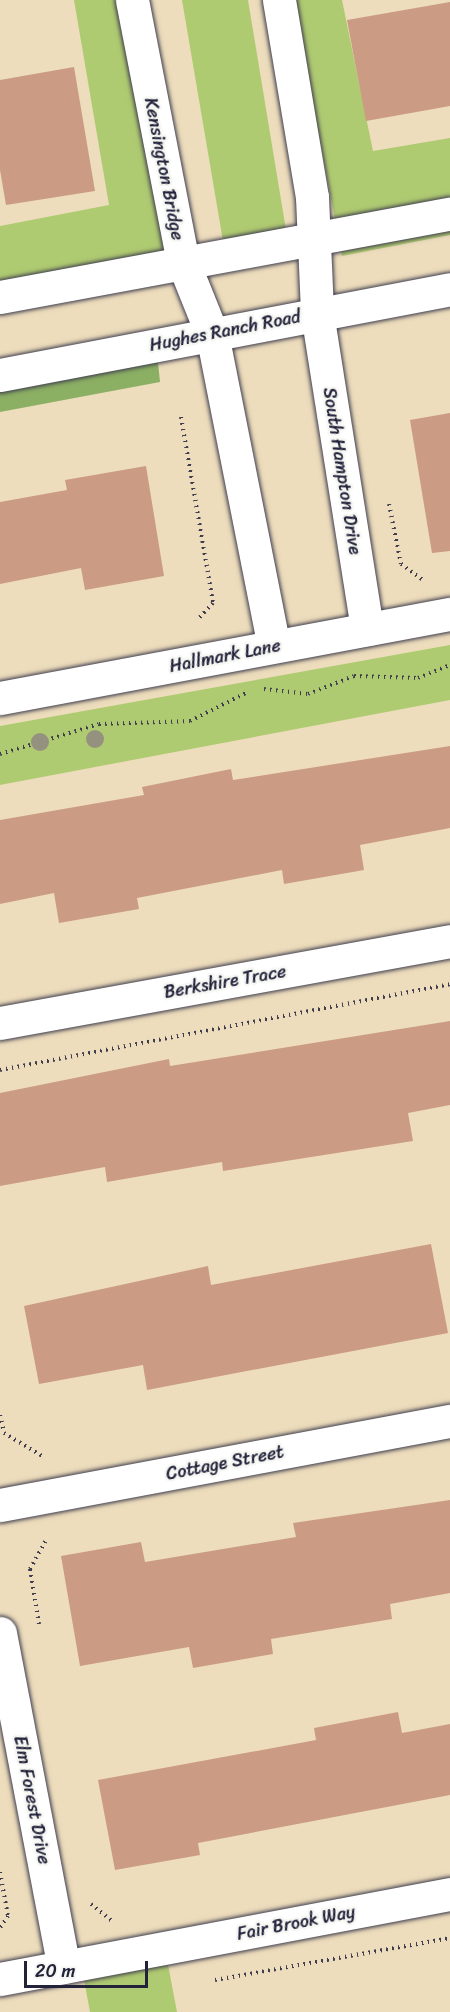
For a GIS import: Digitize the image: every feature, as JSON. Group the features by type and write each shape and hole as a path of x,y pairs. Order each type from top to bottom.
{"street":[{"name":"Kensington Bridge","path":"132,0 183,262 212,334"},
{"path":"279,0 316,238 317,313"},
{"path":"0,297 450,214"},
{"name":"Hughes Ranch Road","path":"0,375 450,289"},
{"name":"South Hampton Drive","path":"317,313 367,629"},
{"path":"212,334 274,646"},
{"name":"Hallmark Lane","path":"0,698 450,614"},
{"name":"Berkshire Trace","path":"0,1023 450,941"},
{"name":"Cottage Street","path":"0,1505 450,1421"},
{"name":"Elm Forest Drive","path":"0,1633 64,1967"},
{"name":"Fair Brook Way","path":"0,1979 450,1894"}],"path":[{"path":"181,417 213,603 199,619"},
{"path":"387,497 401,564 425,581 434,580"},
{"path":"0,754 99,724 190,721 255,688 308,694 354,676 418,678 450,665"},
{"path":"0,1070 450,984"},
{"path":"40,1628 30,1569 45,1538 57,1536"},
{"path":"0,1872 8,1916 0,1928"},
{"path":"210,1981 450,1938"}],"green space":[{"path":"74,0 118,0 173,282 0,313 0,226 109,205"},
{"path":"182,0 248,0 286,230 223,241"},
{"path":"293,0 342,0 373,151 450,138 450,235 342,256"},
{"path":"155,334 160,382 0,412 0,363"},
{"path":"450,645 450,700 0,785 0,726"},
{"path":"166,1954 177,2012 90,2012 82,1969"}],"building":[{"path":"450,2 450,106 366,121 347,20"},
{"path":"74,67 95,191 6,205 0,170 0,80"},
{"path":"450,413 450,551 432,553 410,420"},
{"path":"146,466 164,576 85,590 81,568 0,584 0,502 67,490 65,480"},
{"path":"450,746 450,828 360,845 364,870 284,884 282,870 137,898 139,909 59,923 54,893 0,904 0,820 144,795 142,787 231,769 233,780"},
{"path":"450,1021 450,1105 408,1113 413,1141 223,1171 222,1162 107,1182 105,1167 0,1186 0,1093 169,1059 170,1066"},
{"path":"431,1244 448,1333 147,1390 143,1365 39,1384 24,1306 208,1266 211,1285"},
{"path":"450,1500 450,1593 390,1604 392,1619 271,1639 273,1654 193,1668 189,1647 80,1666 61,1556 141,1542 145,1562 296,1537 293,1523"},
{"path":"398,1712 402,1733 450,1724 450,1795 198,1843 200,1855 115,1870 98,1780 316,1740 314,1728"}]}
